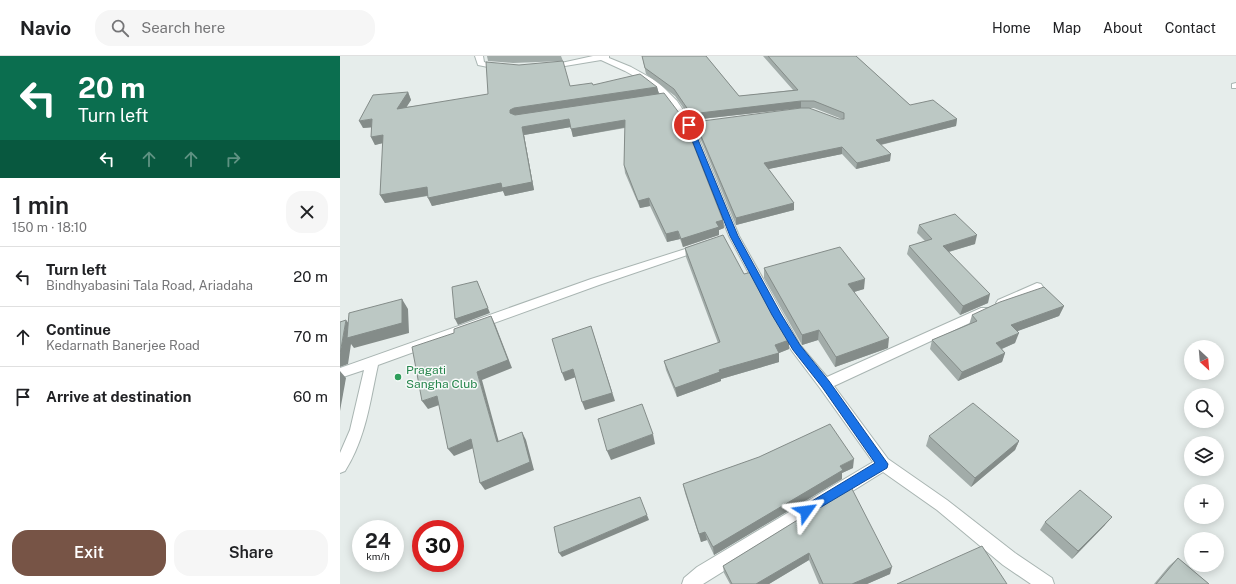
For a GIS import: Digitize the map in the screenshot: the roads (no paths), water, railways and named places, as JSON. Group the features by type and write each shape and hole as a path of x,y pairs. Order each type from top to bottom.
{"street":[{"path":"478,56 481,63 511,68"},
{"path":"540,68 613,56"},
{"path":"600,57 655,84 669,96 692,125 734,236 796,348 825,384 883,464 942,505 1009,559 1046,584"},
{"path":"654,99 669,96"},
{"path":"340,373 595,282 734,236"},
{"path":"825,384 1037,287"},
{"path":"340,466 346,458 359,421 372,361"},
{"path":"690,584 703,573 883,464"}],"place":[{"name":"Pragati Sangha Club","path":"398,377"}]}
